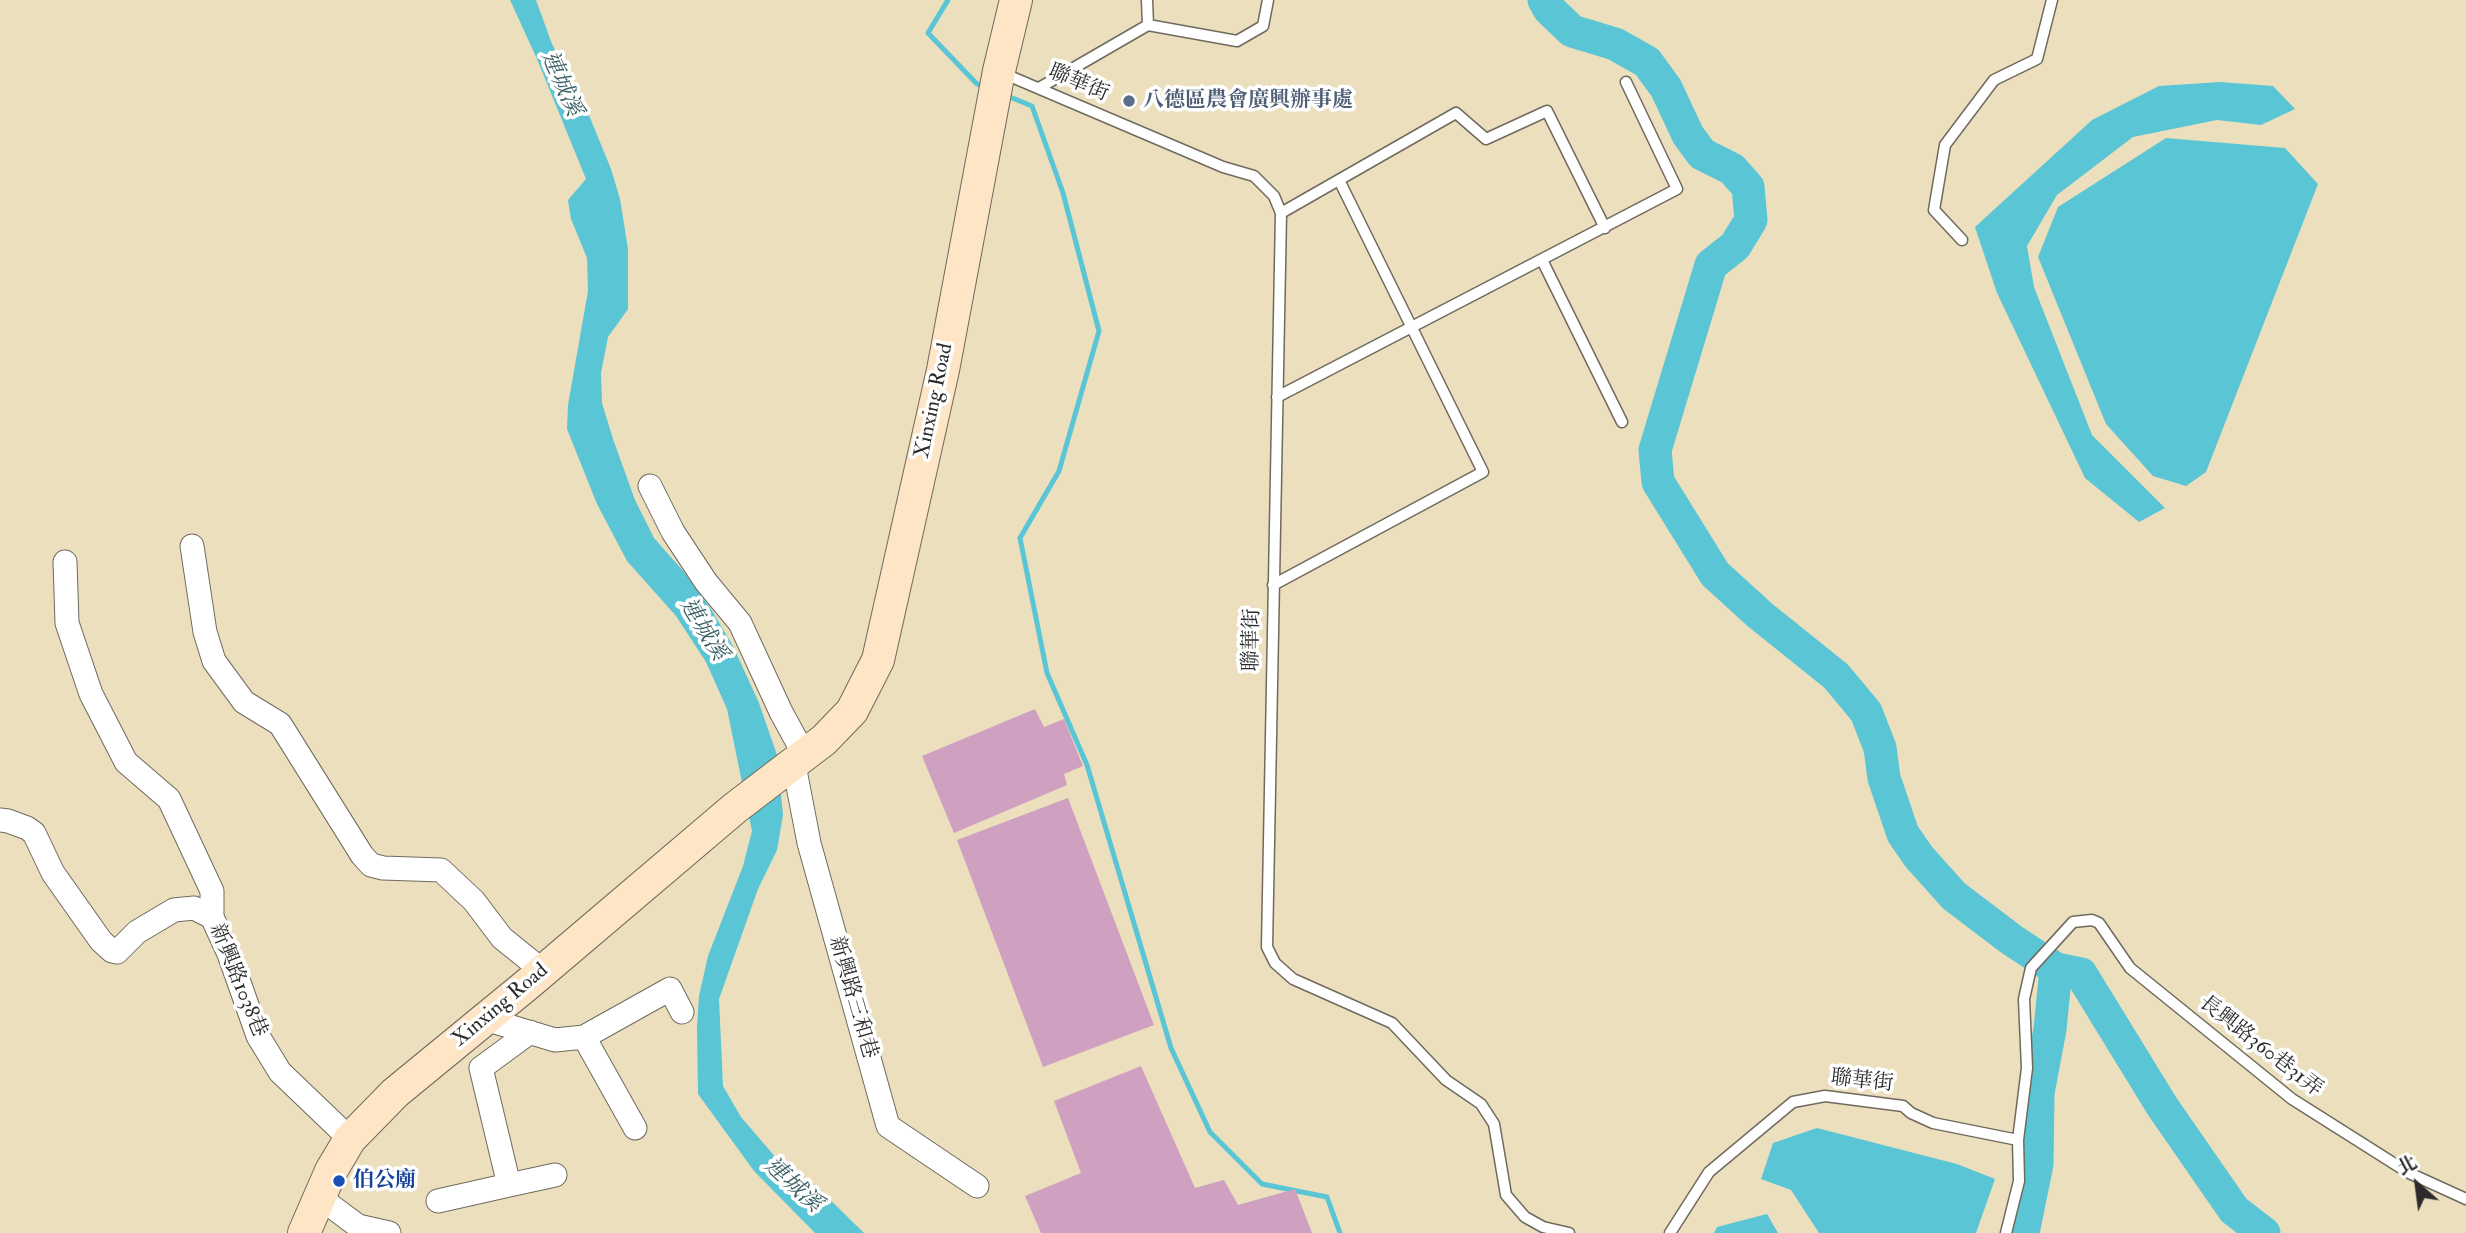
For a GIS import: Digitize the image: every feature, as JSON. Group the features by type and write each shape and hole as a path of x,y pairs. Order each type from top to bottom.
{"street":[{"name":"Xinxing Road","path":"304,1233 331,1171 350,1139 395,1093 735,808 824,740 852,711 878,660 943,370 996,84 1016,0"},
{"name":"新興路三和巷","path":"650,486 673,532 706,582 740,623 782,712 796,763 809,843 888,1126 978,1186"},
{"path":"192,546 205,632 214,661 244,702 280,723 362,855 371,865 383,868 441,870 474,901 502,938 543,971"},
{"path":"65,562 67,624 91,694 125,762 169,799 212,891 212,917"},
{"name":"新興路1038巷","path":"0,820 27,828 34,833 53,873 101,942 112,951 117,952 137,932 174,910 194,908 212,917 229,954 258,1035 280,1072 350,1139"},
{"path":"485,1019 555,1040 584,1037 670,989 682,1012"},
{"path":"509,1185 481,1068 530,1032"},
{"path":"584,1037 635,1128"},
{"path":"438,1201 555,1175"},
{"path":"319,1197 358,1226 389,1233"}],"lane":[{"path":"1147,0 1148,25"},
{"path":"1039,88 1148,25 1237,41 1263,26 1268,0"},
{"path":"1962,240 1934,210 1945,145 1994,80 2037,59 2052,0"},
{"path":"1277,397 1677,189 1626,82"},
{"name":"聯華街","path":"996,84 1039,88 1223,167 1254,176 1274,196 1281,213 1267,947 1275,963 1293,979 1392,1023 1446,1080 1481,1104 1494,1125 1506,1195 1525,1217 1543,1227 1569,1233"},
{"path":"1281,213 1456,113 1486,139 1547,111 1605,228"},
{"path":"1273,585 1483,472 1339,180"},
{"path":"1542,260 1622,422"},
{"name":"長興路360巷31弄","path":"2018,1140 2027,1068 2024,999 2031,968 2073,922 2092,920 2099,923 2130,968 2292,1099 2409,1173 2466,1199"},
{"name":"聯華街","path":"1670,1233 1709,1172 1793,1102 1825,1096 1903,1106 1911,1113 1933,1123 2018,1140"},
{"path":"2006,1233 2019,1181 2018,1140"}],"water":[{"name":"連城溪","path":"510,0 536,0 552,44 586,108 620,199 628,249 628,309 608,337 601,373 602,403 613,439 635,500 654,538 684,572 733,646 759,703 777,755 783,815 777,850 758,889 719,999 723,1086 741,1117 790,1174 814,1184 864,1233 815,1233 754,1171 698,1094 699,996 708,956 743,866 752,831 727,709 706,662 676,616 627,561 597,504 567,429 568,405 588,291 587,258 571,219 568,200 586,179"},
{"path":"2220,82 2273,86 2295,109 2261,125 2217,120 2133,137 2057,195 2027,246 2034,287 2092,435 2165,508 2139,522 2085,478 1997,293 1975,227 2092,120 2159,86"},
{"path":"2166,138 2285,148 2318,184 2206,472 2186,486 2153,476 2106,424 2038,257 2058,207"},
{"path":"1817,1128 1957,1164 1995,1179 1976,1233 1819,1233 1791,1190 1761,1179 1773,1143"},
{"path":"1767,1214 1778,1233 1714,1233 1717,1227"}],"building":[{"path":"1035,709 1044,727 1064,719 1083,766 1064,774 1067,785 954,833 922,756"},
{"path":"1068,798 1154,1025 1043,1067 957,840"},
{"path":"1141,1066 1195,1188 1224,1180 1238,1205 1295,1189 1312,1233 1041,1233 1025,1196 1081,1173 1054,1101"}],"waterway":[{"path":"948,0 928,33 977,84 986,87"},
{"path":"1544,0 1549,9 1572,31 1615,44 1647,62 1666,88 1688,135 1702,154 1732,169 1748,187 1751,220 1735,246 1711,265 1655,450 1658,482 1715,574 1760,615 1836,676 1866,712 1880,748 1884,778 1903,834 1919,857 1954,896 2056,969 2050,1029 2038,1093 2037,1164 2023,1233"},
{"path":"1005,95 1032,106 1063,193 1099,331 1059,471 1020,538 1047,673 1087,765 1171,1048 1210,1132 1262,1184 1327,1197 1340,1233"},
{"path":"2056,969 2081,974 2162,1106 2234,1210 2264,1233"}],"place":[{"name":"八德區農會廣興辦事處","path":"1129,101"},
{"name":"伯公廟","path":"339,1181"}]}
